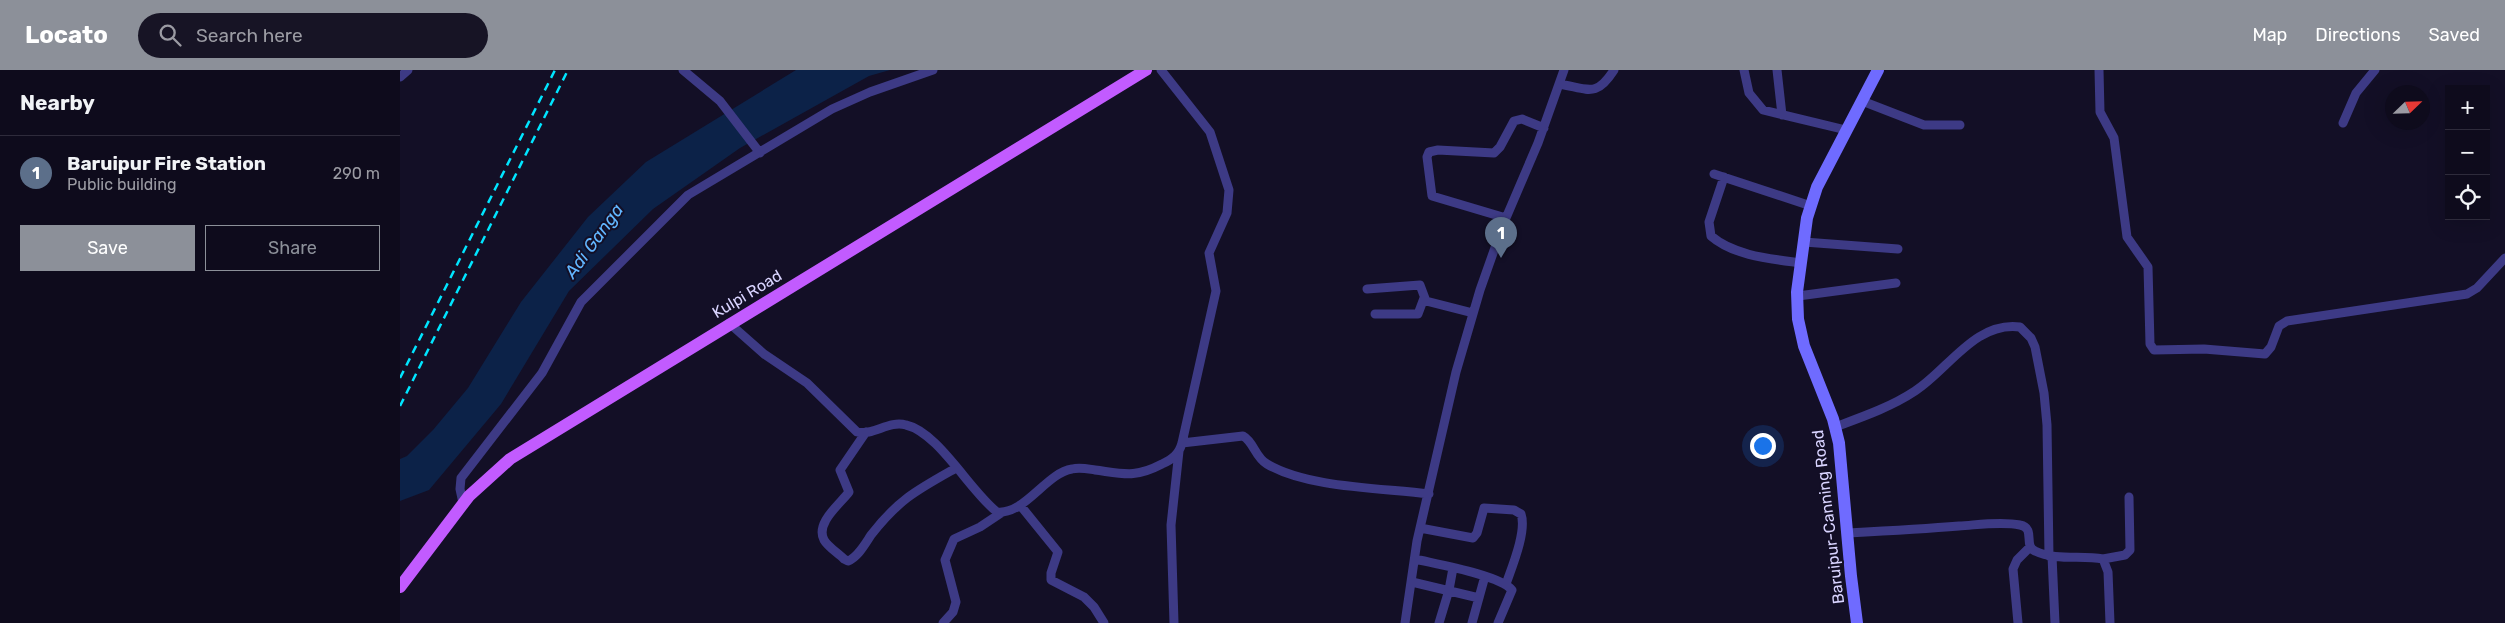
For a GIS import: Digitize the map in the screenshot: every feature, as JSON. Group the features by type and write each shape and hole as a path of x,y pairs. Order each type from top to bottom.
{"main road":[{"name":"Kulpi Road","path":"400,587 463,503 488,477 510,459 729,323 1146,70"},
{"name":"Baruipur-Canning Road","path":"1857,623 1850,576 1848,533 1835,427 1804,346 1798,319 1798,296 1804,242 1811,206 1817,188 1878,70"}],"street":[{"path":"400,77 408,70"},
{"path":"682,70 727,110 760,153"},
{"path":"463,503 460,483 465,472 511,416 542,373 568,322 589,292 695,190 832,109 870,92 933,70"},
{"path":"1161,70 1210,132 1227,180 1230,198 1227,213 1209,253 1216,291 1181,447 1171,517 1174,623"},
{"path":"1405,623 1420,528 1456,372 1473,313 1506,218 1544,128 1564,70"},
{"path":"1559,84 1598,88 1605,84 1614,70"},
{"path":"1744,70 1749,94 1756,104 1766,111 1846,130"},
{"path":"1777,70 1782,115"},
{"path":"2099,70 2100,112 2114,138 2127,237 2148,267 2150,344 2154,350 2204,349 2265,354 2271,347 2278,326 2287,321 2467,294 2477,288 2505,258"},
{"path":"2343,123 2356,93 2375,70"},
{"path":"1862,101 1924,124 1935,126 1960,125"},
{"path":"1506,218 1432,196 1427,157 1429,152 1438,150 1494,153 1500,147 1514,121 1522,119 1544,128"},
{"path":"1714,174 1811,206"},
{"path":"1724,177 1709,222 1711,236 1724,245 1742,251 1801,263"},
{"path":"1804,242 1898,249"},
{"path":"1798,296 1896,283"},
{"path":"1367,288 1418,285 1423,289 1424,298 1418,314 1375,314"},
{"path":"1424,298 1426,301 1473,313"},
{"path":"729,323 764,354 807,383 857,432 866,432 894,424 910,426 928,436 995,510 1001,513"},
{"path":"1835,427 1914,392 1978,338 2003,328 2020,327 2031,338 2034,347 2046,409 2055,623"},
{"path":"866,432 841,468 840,472 849,492 827,519 823,531 824,540 848,561 856,556 886,516 907,496 956,468"},
{"path":"942,623 955,607 955,597 945,560 954,539 1001,513 1020,505 1065,470 1077,468 1136,475 1169,461 1181,447 1243,436 1251,442 1264,462 1281,471 1304,478 1429,494"},
{"path":"1848,533 2016,524 2024,526 2029,531 2030,547 2034,551 2051,556 2103,559 2125,555 2130,550 2129,497"},
{"path":"1020,505 1058,552 1051,573 1051,580 1084,597 1094,607 1104,623"},
{"path":"1420,528 1473,538 1477,533 1484,508 1507,509 1521,514 1522,521 1517,551 1506,584"},
{"path":"2018,623 2013,569 2017,560 2030,547"},
{"path":"1415,559 1484,576 1506,584 1512,590 1498,623"},
{"path":"2103,559 2108,572 2110,623"},
{"path":"1439,623 1449,590 1453,568"},
{"path":"1472,623 1484,576"},
{"path":"1412,582 1478,598"}],"water":[{"name":"Adi Ganga","path":"796,70 890,70 869,76 740,148 653,209 569,291 501,404 429,490 400,501 400,459 407,456 433,430 468,388 521,302 588,217 646,162"}],"railway":[{"path":"400,378 555,70"},
{"path":"400,406 568,70"}],"place":[{"name":"Baruipur Fire Station","path":"1501,258"}]}
